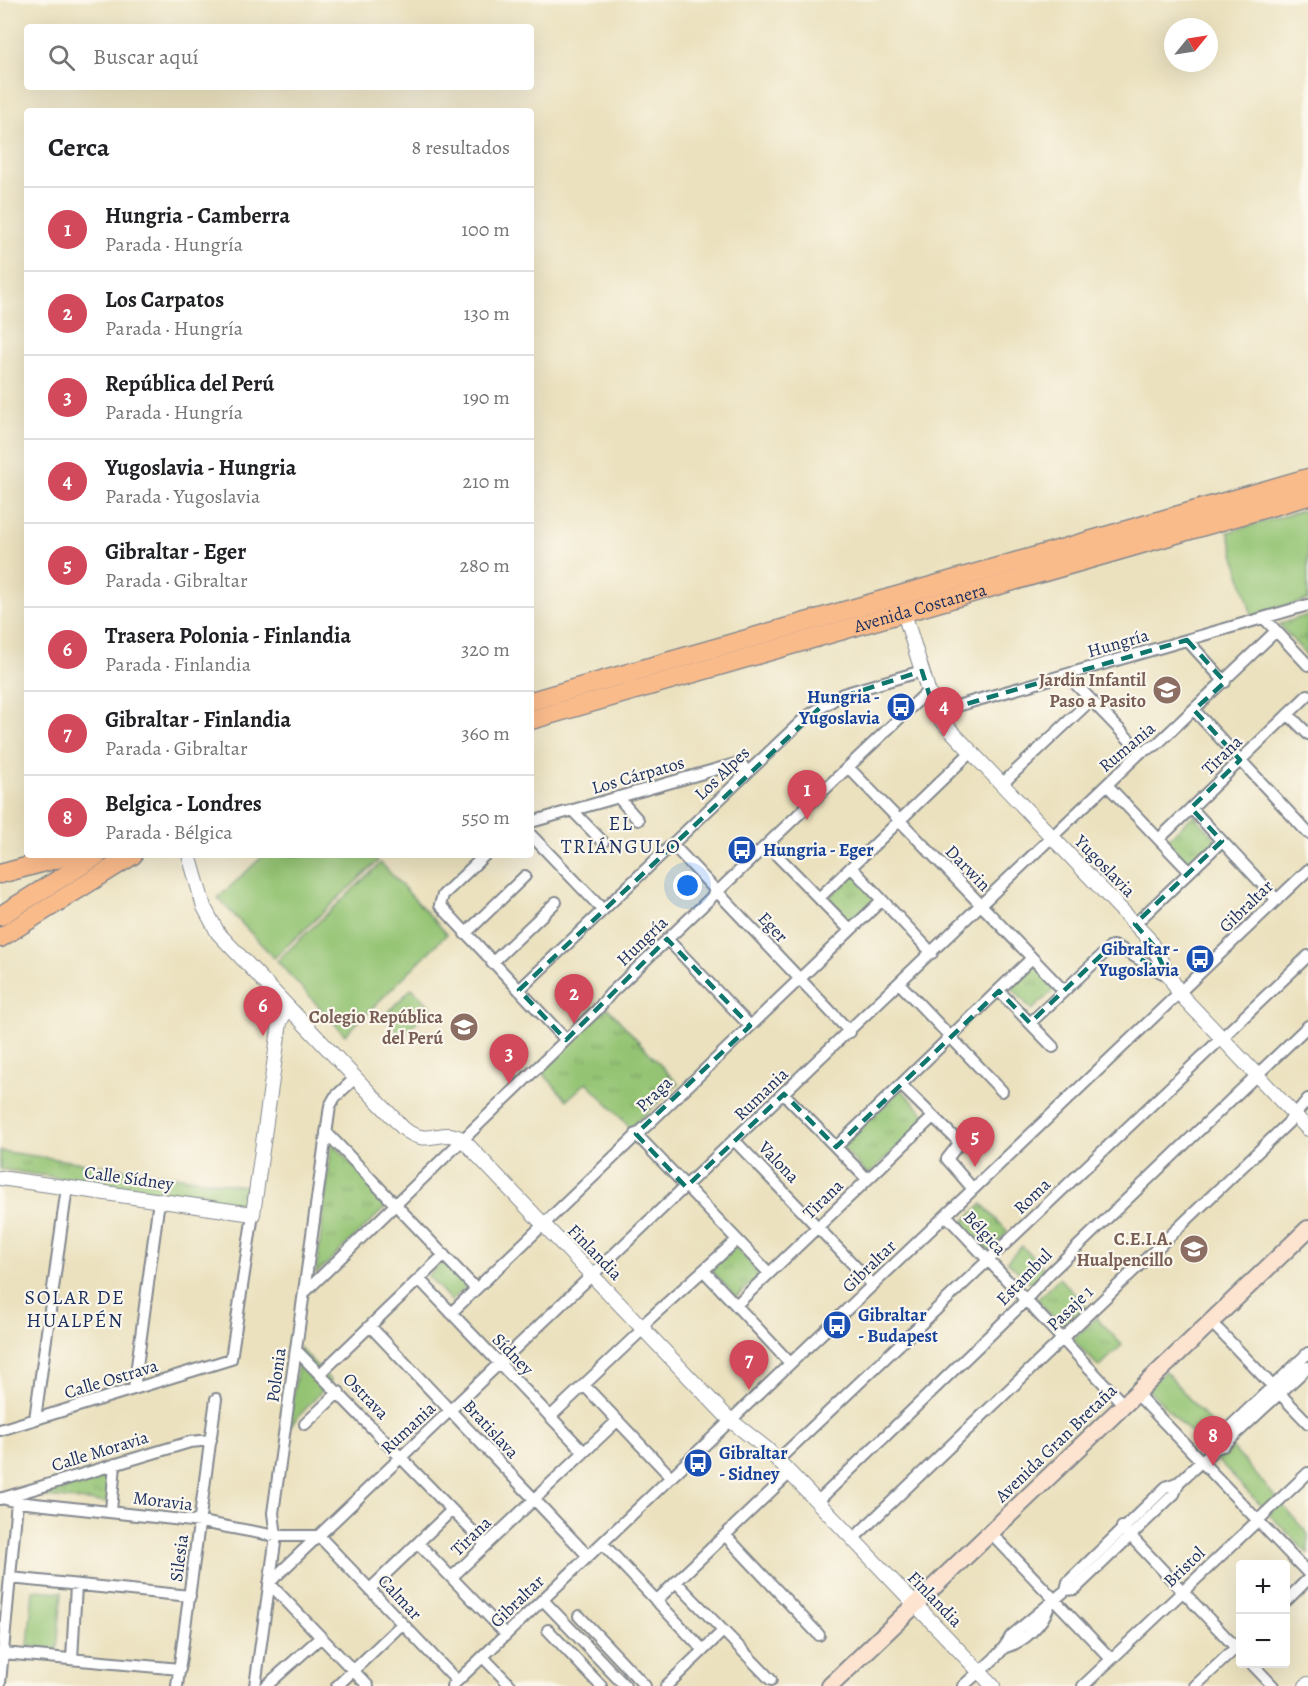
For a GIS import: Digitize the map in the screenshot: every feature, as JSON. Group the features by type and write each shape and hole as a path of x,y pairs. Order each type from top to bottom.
{"main road":[{"name":"Avenida Costanera","path":"534,700 1308,478"},
{"name":"Avenida Costanera","path":"534,719 1308,496"},
{"path":"2,875 61,858"},
{"path":"2,914 93,858"},
{"path":"0,938 128,858"},
{"path":"2,914 18,917 35,916"},
{"name":"Avenida Gran Bretaña","path":"830,1686 1308,1229"}],"street":[{"name":"Hungría","path":"936,712 1308,605"},
{"name":"Yugoslavia","path":"904,612 936,712 971,752 1135,924 1154,946 1167,975 1179,993 1308,1129"},
{"path":"1264,618 1308,665"},
{"name":"Rumania","path":"269,1583 1107,785 1142,752 1156,745 1194,711 1276,631"},
{"path":"1187,640 1225,682"},
{"name":"Los Alpes","path":"519,990 806,717 826,702 867,686 922,671"},
{"path":"1067,675 1142,752"},
{"name":"Hungría","path":"304,1293 667,939 928,691"},
{"name":"Tirana","path":"1159,839 1308,695"},
{"path":"1002,784 1091,700"},
{"path":"1194,711 1308,833"},
{"path":"1288,714 1308,734"},
{"path":"819,898 971,752"},
{"name":"Los Cárpatos","path":"534,821 735,764 743,766 744,776"},
{"name":"Darwin","path":"848,767 1064,991"},
{"path":"1107,785 1189,871"},
{"path":"618,797 638,820"},
{"path":"1191,808 1277,900"},
{"path":"572,810 603,842"},
{"path":"534,839 603,910"},
{"path":"1135,924 1222,841"},
{"name":"Eger","path":"672,844 850,1032"},
{"path":"767,845 850,930"},
{"path":"190,858 204,908 213,926 355,1078 412,1136 428,1139 450,1134 463,1140"},
{"path":"482,858 443,895 440,902 443,910 566,1040"},
{"path":"851,867 932,954"},
{"name":"Gibraltar","path":"455,1684 1308,870"},
{"path":"465,934 525,876"},
{"name":"Praga","path":"451,1313 542,1223 882,900"},
{"path":"492,963 556,902"},
{"path":"667,939 750,1026"},
{"path":"1030,1023 1109,948 1119,946 1146,966 1167,975"},
{"name":"Roma","path":"778,1460 1308,956"},
{"path":"836,1147 1032,958"},
{"path":"900,984 1002,1091"},
{"path":"999,991 1053,1047"},
{"path":"253,1214 279,1029 288,1007"},
{"name":"Estambul","path":"817,1502 1308,1026"},
{"name":"Polonia","path":"255,1686 276,1536 273,1513 326,1132 332,1101 355,1078"},
{"path":"901,1084 957,1140 958,1145 947,1159 973,1189"},
{"path":"784,1094 867,1179"},
{"name":"Pasaje 1","path":"853,1539 1308,1099"},
{"name":"Tirana","path":"736,1305 933,1117"},
{"path":"326,1132 476,1288"},
{"path":"636,1134 769,1274"},
{"name":"Finlandia","path":"463,1140 730,1420 778,1460 915,1604 978,1679 993,1686"},
{"name":"Valona","path":"735,1141 873,1285"},
{"name":"Calle Sídney","path":"0,1178 253,1214"},
{"path":"35,1419 67,1187"},
{"path":"134,1389 159,1200"},
{"name":"Calle Ostrava","path":"0,1430 231,1359 253,1214"},
{"name":"Bélgica","path":"946,1215 1062,1339 1201,1461 1308,1574"},
{"path":"550,1417 643,1329 654,1314 697,1273 704,1271 736,1241"},
{"path":"321,1373 444,1255"},
{"path":"704,1271 790,1363"},
{"name":"Sídney","path":"419,1279 584,1452"},
{"path":"1211,1322 1308,1423"},
{"name":"Bratislava","path":"370,1326 588,1556"},
{"name":"Ostrava","path":"296,1350 321,1373 486,1545"},
{"path":"1276,1390 1308,1353"},
{"path":"1066,1590 1075,1589 1174,1494 1179,1482 1216,1448 1217,1439 1308,1366"},
{"path":"584,1386 671,1477"},
{"path":"305,1424 339,1392"},
{"name":"Silesia","path":"177,1686 216,1399"},
{"name":"Tirana","path":"452,1577 617,1420"},
{"name":"Calle Moravia","path":"1,1498 190,1442 211,1440"},
{"path":"111,1511 115,1464"},
{"path":"656,1601 790,1473"},
{"name":"Bristol","path":"1083,1686 1308,1473"},
{"path":"963,1686 978,1679 1006,1647 1017,1644 1045,1618 1052,1603 1066,1590 1068,1582 1122,1527 1166,1486 1179,1482"},
{"name":"Moravia","path":"1,1498 16,1502 201,1522 276,1536 319,1536"},
{"path":"0,1683 3,1653 2,1631 16,1502"},
{"name":"Tirana","path":"370,1589 453,1510"},
{"path":"1122,1527 1236,1645"},
{"path":"991,1533 1052,1603 1111,1659"},
{"path":"725,1535 819,1635"},
{"name":"Calmar","path":"319,1536 455,1684"},
{"path":"418,1543 506,1634"},
{"path":"602,1543 703,1650"},
{"path":"9,1578 190,1596"},
{"path":"1290,1597 1308,1579"},
{"path":"676,1582 771,1680"},
{"path":"269,1583 368,1686"},
{"path":"72,1659 76,1585"},
{"path":"543,1600 624,1686"},
{"path":"579,1616 645,1686"},
{"path":"337,1686 402,1624"},
{"path":"548,1630 601,1686"},
{"path":"666,1686 723,1631"},
{"path":"266,1686 321,1636"},
{"path":"589,1673 612,1651"},
{"path":"1195,1686 1236,1651"},
{"path":"3,1653 180,1669"},
{"path":"483,1657 511,1686"},
{"path":"1256,1668 1273,1686"}],"highlighted area":[{"path":"1187,640 1225,682 1194,710 1240,760 1191,808 1222,841 1135,924 1154,946 1167,975 1114,943 1030,1023 999,991 836,1147 784,1094 686,1187 636,1134 750,1026 667,939 566,1040 519,990 826,702 922,671 935,713"}],"green space":[{"path":"1308,509 1308,600 1252,616 1228,532"},
{"path":"1308,615 1308,657 1279,624"},
{"path":"1194,815 1217,840 1189,867 1165,841"},
{"path":"261,858 375,858 378,861 274,958 218,898"},
{"path":"381,863 447,934 345,1035 277,961"},
{"path":"856,873 879,898 851,924 827,899"},
{"path":"1034,965 1056,988 1032,1010 1011,987"},
{"path":"412,988 431,1007 402,1036 383,1017"},
{"path":"607,1007 678,1084 630,1128 587,1082 567,1100 539,1069"},
{"path":"901,1089 928,1118 868,1175 841,1146"},
{"path":"332,1142 389,1204 316,1274"},
{"path":"0,1151 251,1187 248,1202 242,1205 0,1169"},
{"path":"982,1204 1008,1232 985,1254 959,1226"},
{"path":"1022,1246 1045,1270 1031,1284 1007,1261"},
{"path":"736,1247 761,1275 736,1297 711,1270"},
{"path":"443,1261 467,1286 451,1301 428,1276"},
{"path":"1059,1278 1088,1308 1065,1330 1037,1300"},
{"path":"1096,1317 1122,1345 1099,1367 1073,1340"},
{"path":"300,1348 331,1381 289,1427"},
{"path":"1165,1371 1308,1534 1308,1554 1147,1388"},
{"path":"112,1471 109,1503 34,1496"},
{"path":"33,1590 62,1592 57,1649 28,1646"}],"place":[{"name":"Jardin Infantil Paso a Pasito","path":"1167,690"},
{"name":"Hungria - Yugoslavia","path":"901,707"},
{"name":"Yugoslavia - Hungria","path":"944,737"},
{"name":"Hungria - Camberra","path":"807,820"},
{"name":"Hungria - Eger","path":"742,850"},
{"name":"Gibraltar - Yugoslavia","path":"1200,959"},
{"name":"Los Carpatos","path":"574,1024"},
{"name":"Colegio República del Perú","path":"464,1027"},
{"name":"Trasera Polonia - Finlandia","path":"263,1036"},
{"name":"República del Perú","path":"509,1084"},
{"name":"Gibraltar - Eger","path":"975,1167"},
{"name":"C.E.I.A. Hualpencillo","path":"1194,1249"},
{"name":"Gibraltar - Budapest","path":"837,1325"},
{"name":"Gibraltar - Finlandia","path":"749,1390"},
{"name":"Gibraltar - Sidney","path":"698,1463"},
{"name":"Belgica - Londres","path":"1213,1466"}],"district":[{"name":"EL TRIÁNGULO","path":"621,834"},
{"name":"SOLAR DE HUALPÉN","path":"75,1308"}]}
